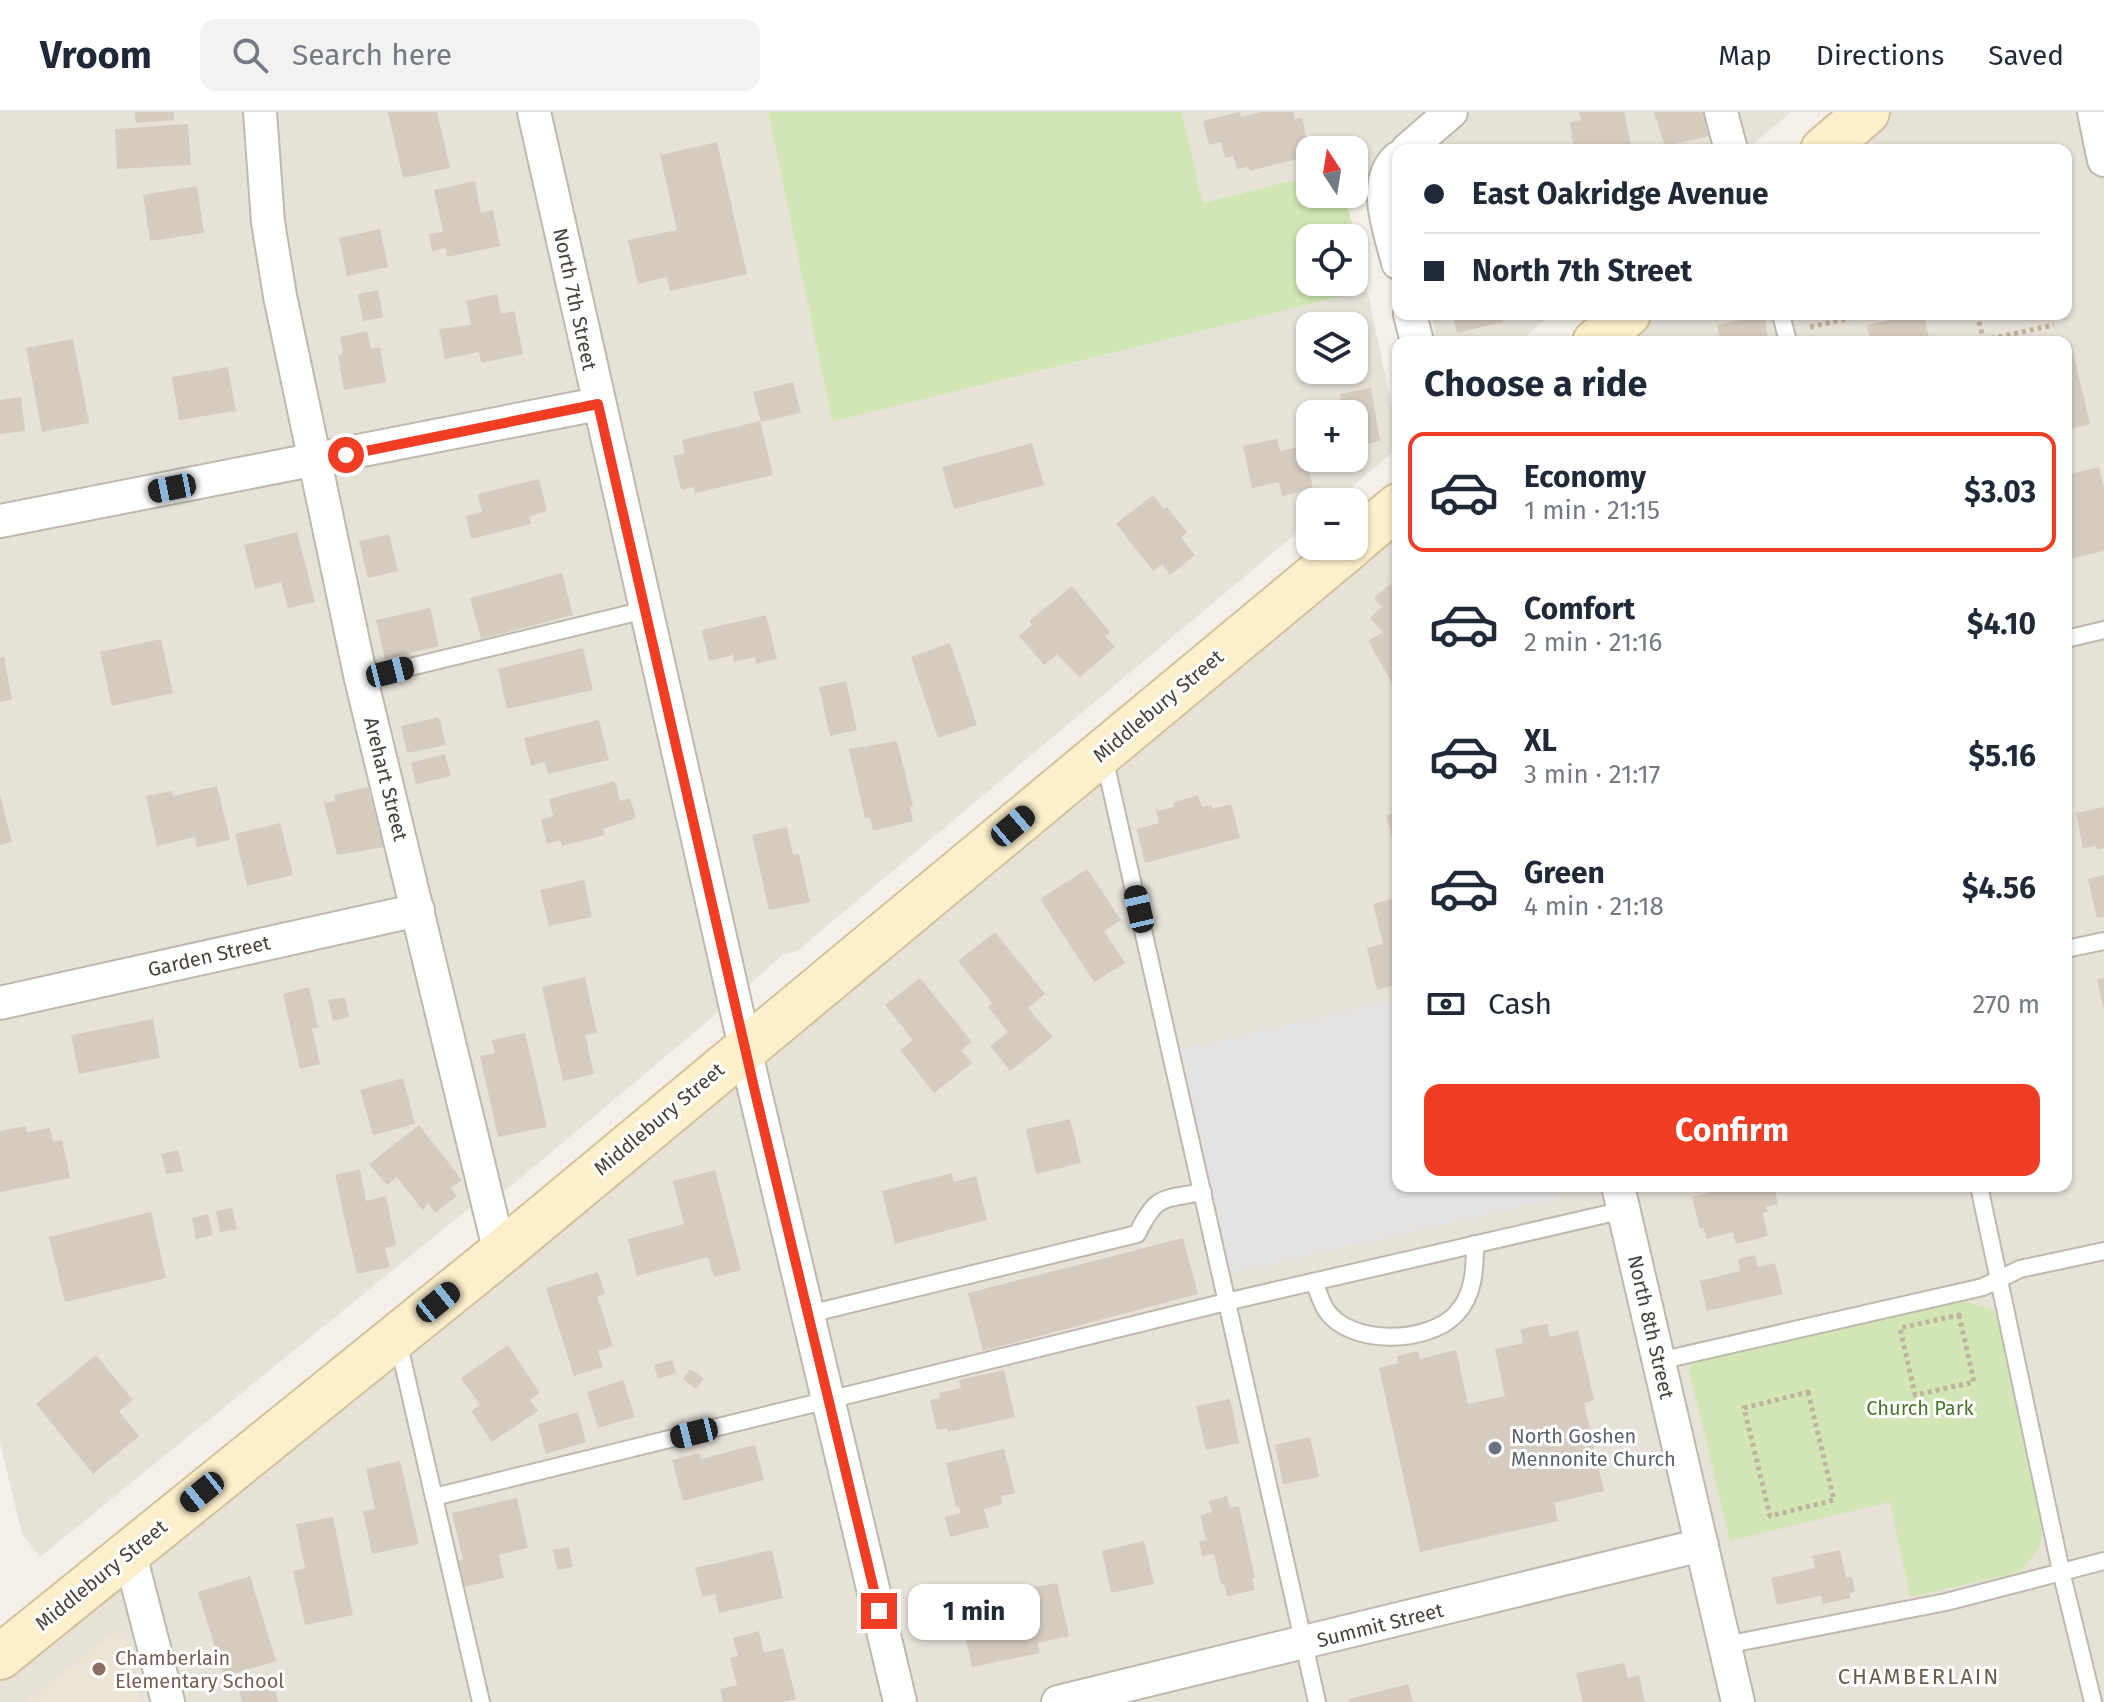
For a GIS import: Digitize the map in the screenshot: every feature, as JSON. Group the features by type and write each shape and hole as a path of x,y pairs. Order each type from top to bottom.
{"main road":[{"path":"1830,144 1867,112"},
{"path":"1602,336 1621,320"},
{"name":"Middlebury Street","path":"1368,531 1392,511"},
{"name":"Middlebury Street","path":"1,1651 500,1253 1333,560"}],"street":[{"name":"Arehart Street","path":"260,112 268,222 280,296 361,679 500,1253"},
{"name":"North 7th Street","path":"534,112 745,1047 900,1702"},
{"path":"1414,144 1451,112"},
{"path":"1721,112 1729,144"},
{"path":"2094,112 2104,160"},
{"path":"1392,165 1385,184 1385,209 1392,238"},
{"path":"0,521 598,404"},
{"name":"Garden Street","path":"0,1003 418,910"},
{"name":"North 8th Street","path":"1621,1198 1738,1702"},
{"name":"Summit Street","path":"1058,1702 1702,1545"},
{"path":"129,1551 168,1702"}],"lane":[{"path":"361,679 645,610"},
{"path":"2072,638 2104,630"},
{"path":"1103,752 1317,1702"},
{"path":"2072,948 2104,941"},
{"path":"809,1314 1137,1234 1152,1206 1160,1200 1203,1192"},
{"path":"1980,1192 2061,1571 2093,1702"},
{"path":"434,1497 828,1398 1475,1244 1621,1198"},
{"path":"1314,1282 1327,1312 1359,1334 1402,1336 1432,1330 1455,1316 1469,1296 1474,1274 1475,1244"},
{"path":"1659,1361 1983,1287 2020,1269 2104,1251"},
{"path":"397,1335 481,1702"},
{"path":"1725,1645 1946,1602 2104,1561"}],"path":[{"path":"1790,336 1847,320"},
{"path":"2006,336 2054,325"},
{"path":"1959,1315 1974,1382 1915,1395 1900,1328 1959,1315"},
{"path":"1808,1392 1834,1500 1770,1516 1744,1408 1808,1392"}],"shaded area":[{"path":"0,112 768,112 832,422 1343,296 1368,295 1392,406 1392,453 1351,488 1296,488 1296,534 797,951 784,954 510,1187 467,1210 40,1557 22,1534 0,1443"},
{"path":"1182,112 1791,112 1753,144 1392,144 1392,183 1368,177 1368,136 1296,136 1296,180 1203,203"},
{"path":"1867,112 2104,112 2104,1702 0,1702 0,1657 1332,560 1368,560 1368,531 1392,511 1392,1192 2072,1192 2072,336 1602,336 1621,320 2072,320 2072,144 1830,144"},
{"path":"1432,320 1545,320 1526,336 1436,336"},
{"path":"1392,1000 1392,1192 1563,1192 1564,1197 1231,1273 1179,1050"},
{"name":"Chamberlain Elementary School","path":"113,1632 124,1637 140,1702 27,1702"}],"green space":[{"path":"768,112 1182,112 1203,203 1296,180 1296,208 1348,208 1352,224 1296,224 1296,296 1343,296 832,422"},
{"name":"Church Park","path":"1957,1299 1999,1312 2043,1515 2041,1546 2020,1572 1910,1597 1890,1502 1730,1541 1689,1370 1695,1360"}],"building":[{"path":"135,112 174,112 174,120 136,123"},
{"path":"388,112 437,112 450,168 403,178"},
{"path":"1240,112 1241,117 1261,112 1293,112 1295,119 1302,117 1306,136 1296,136 1296,159 1249,171 1248,167 1237,169 1233,156 1225,158 1221,142 1209,145 1203,121"},
{"path":"1579,112 1624,112 1631,144 1573,144 1570,122 1581,120"},
{"path":"1654,112 1706,112 1709,136 1664,144"},
{"path":"188,124 191,165 117,169 115,129"},
{"path":"717,142 747,274 670,291 667,277 638,284 628,240 677,230 660,155"},
{"path":"475,181 481,213 493,210 500,246 447,257 446,248 432,251 429,234 443,232 434,190"},
{"path":"197,186 204,233 150,241 143,195"},
{"path":"380,229 388,267 347,276 339,238"},
{"path":"378,290 383,317 363,321 358,294"},
{"path":"497,294 501,314 514,311 523,354 481,363 479,352 445,359 439,329 471,325 466,301"},
{"path":"1454,320 1502,320 1503,322 1457,333"},
{"path":"1740,320 1765,320 1768,336 1720,336 1717,325"},
{"path":"1888,320 1925,320 1929,336 1870,336 1867,325"},
{"path":"367,331 371,349 380,347 386,382 344,390 338,355 343,354 340,337"},
{"path":"73,339 89,423 42,432 26,348"},
{"path":"2072,348 2090,424 2072,428"},
{"path":"228,367 236,411 179,420 172,377"},
{"path":"793,382 801,413 761,422 753,392"},
{"path":"1371,388 1380,441 1368,444 1368,400 1341,400 1340,394"},
{"path":"21,397 25,431 0,434 0,400"},
{"path":"760,421 773,475 695,493 694,487 681,490 673,456 685,453 682,440"},
{"path":"1277,439 1280,451 1296,448 1296,472 1309,472 1313,488 1296,488 1296,493 1282,496 1279,482 1252,488 1243,446"},
{"path":"1032,443 1044,485 954,509 942,467"},
{"path":"2099,467 2104,488 2104,551 2072,559 2072,474"},
{"path":"539,479 547,511 530,516 531,524 471,539 466,516 482,512 478,494"},
{"path":"1153,495 1187,532 1181,537 1195,555 1170,575 1162,564 1153,571 1116,524"},
{"path":"297,532 315,602 288,608 281,582 255,589 244,545"},
{"path":"389,534 398,571 368,578 359,541"},
{"path":"562,573 573,615 481,639 470,598"},
{"path":"1392,583 1392,683 1368,641 1383,632 1370,618 1382,607 1374,598"},
{"path":"1072,586 1110,632 1105,636 1115,647 1080,677 1057,654 1044,665 1019,636 1032,625 1029,621"},
{"path":"430,608 439,646 385,659 376,620"},
{"path":"766,615 777,659 756,664 755,657 734,662 733,655 709,661 702,630"},
{"path":"161,639 173,693 112,706 100,652"},
{"path":"950,643 977,725 938,738 911,657"},
{"path":"583,648 593,690 507,709 498,669"},
{"path":"4,657 12,700 0,702 0,658"},
{"path":"846,681 857,730 830,736 819,687"},
{"path":"439,717 446,745 407,753 401,726"},
{"path":"599,720 609,760 548,774 545,762 531,766 524,738"},
{"path":"897,741 913,806 910,807 913,821 873,831 870,817 865,818 849,749"},
{"path":"445,754 451,776 416,784 411,763"},
{"path":"615,781 620,801 630,798 636,818 603,829 605,835 562,846 560,840 547,844 541,820 553,816 549,799"},
{"path":"217,786 230,840 197,847 195,837 157,846 146,796 172,791 173,796"},
{"path":"368,787 384,847 337,855 324,803 335,801 334,795"},
{"path":"0,795 12,842 0,845"},
{"path":"1198,795 1202,807 1212,805 1212,809 1231,804 1240,838 1145,863 1137,829 1159,823 1156,811 1174,807 1173,803"},
{"path":"2104,807 2104,848 2083,848 2076,813"},
{"path":"1392,814 1392,837 1386,815"},
{"path":"280,823 293,875 247,886 235,834"},
{"path":"787,827 793,855 799,854 810,902 769,910 752,835"},
{"path":"1087,869 1121,920 1104,931 1125,963 1094,982 1040,899"},
{"path":"2104,875 2104,917 2097,918 2088,879"},
{"path":"584,880 592,917 549,926 540,890"},
{"path":"1392,899 1392,986 1377,990 1367,948 1383,944 1373,904"},
{"path":"995,932 1045,994 1028,1008 1053,1037 1010,1071 990,1046 1008,1032 988,1007 992,1003 958,961"},
{"path":"585,977 597,1033 585,1035 594,1074 563,1081 542,987"},
{"path":"920,978 972,1042 961,1050 972,1063 934,1093 900,1050 913,1040 885,1005"},
{"path":"2104,978 2104,1007 2103,1007 2097,979"},
{"path":"309,987 318,1027 312,1029 320,1064 300,1069 283,994"},
{"path":"345,997 349,1017 333,1021 328,1000"},
{"path":"153,1019 160,1058 79,1074 71,1035"},
{"path":"525,1033 547,1127 498,1137 480,1056 495,1053 492,1040"},
{"path":"403,1078 415,1124 373,1135 360,1090"},
{"path":"1070,1119 1081,1163 1036,1174 1026,1129"},
{"path":"419,1125 462,1180 451,1188 457,1196 435,1213 428,1203 423,1211 397,1177 387,1185 369,1164"},
{"path":"26,1126 27,1132 50,1128 53,1141 62,1140 70,1178 0,1192 0,1131"},
{"path":"178,1150 183,1171 166,1174 161,1154"},
{"path":"360,1169 366,1201 386,1196 396,1245 385,1248 390,1267 357,1274 335,1175"},
{"path":"715,1170 741,1270 714,1277 708,1257 637,1276 628,1239 684,1224 673,1181"},
{"path":"952,1173 954,1182 976,1176 987,1220 895,1244 882,1191"},
{"path":"1712,1192 1775,1192 1778,1204 1766,1207 1768,1212 1763,1213 1768,1236 1736,1244 1733,1232 1706,1239 1704,1228 1700,1229 1692,1197"},
{"path":"232,1208 237,1229 220,1232 216,1211"},
{"path":"151,1212 166,1278 65,1302 49,1237"},
{"path":"208,1214 213,1235 196,1239 192,1218"},
{"path":"1183,1238 1198,1294 983,1351 968,1293"},
{"path":"1755,1255 1758,1267 1775,1263 1783,1294 1707,1311 1700,1281 1740,1271 1738,1259"},
{"path":"598,1272 605,1294 597,1296 613,1346 598,1351 603,1367 574,1376 546,1288"},
{"name":"North Goshen Mennonite Church","path":"1547,1324 1550,1337 1578,1330 1594,1400 1584,1403 1604,1491 1554,1503 1558,1521 1420,1552 1379,1368 1398,1363 1397,1356 1418,1351 1420,1359 1456,1350 1468,1404 1505,1396 1495,1349 1523,1343 1520,1329"},
{"path":"508,1345 540,1393 530,1400 538,1411 492,1442 471,1411 480,1405 461,1378"},
{"path":"96,1355 133,1400 119,1411 139,1436 93,1474 36,1404"},
{"path":"672,1360 676,1373 658,1379 654,1365"},
{"path":"690,1369 704,1378 696,1389 683,1379"},
{"path":"1004,1370 1015,1417 948,1432 947,1428 937,1430 930,1400 940,1398 939,1393 961,1388 959,1380"},
{"path":"623,1380 635,1417 598,1428 587,1392"},
{"path":"1230,1399 1239,1443 1206,1450 1196,1406"},
{"path":"578,1412 586,1442 546,1454 538,1424"},
{"path":"1310,1437 1319,1477 1283,1484 1275,1445"},
{"path":"755,1445 764,1480 683,1501 672,1460 699,1453 701,1459"},
{"path":"1004,1449 1015,1493 1001,1496 1002,1504 984,1509 989,1527 950,1537 945,1517 961,1513 956,1507 946,1463"},
{"path":"400,1461 419,1544 372,1554 363,1511 375,1509 366,1469"},
{"path":"1227,1496 1230,1508 1239,1506 1255,1590 1227,1596 1224,1584 1221,1585 1214,1554 1202,1556 1199,1541 1206,1540 1200,1515 1212,1512 1209,1501"},
{"path":"517,1498 528,1548 499,1555 504,1578 463,1587 457,1561 463,1560 452,1513"},
{"path":"333,1517 353,1615 305,1625 293,1571 305,1568 296,1524"},
{"path":"1144,1541 1154,1584 1111,1593 1102,1551"},
{"path":"569,1547 573,1567 557,1570 553,1550"},
{"path":"772,1550 783,1598 719,1613 715,1594 702,1597 695,1568"},
{"path":"1840,1550 1846,1578 1852,1577 1855,1592 1849,1593 1851,1598 1823,1604 1821,1596 1777,1605 1771,1578 1815,1568 1812,1556"},
{"path":"250,1576 276,1661 224,1677 198,1592"},
{"path":"1057,1583 1069,1636 1038,1643 1040,1653 972,1667 965,1634 974,1631 966,1599"},
{"path":"759,1631 764,1653 783,1648 796,1699 783,1702 723,1702 720,1689 737,1685 730,1658 738,1656 733,1638"},
{"path":"1624,1663 1628,1678 1639,1675 1645,1702 1583,1702 1576,1673"},
{"path":"274,1684 278,1702 242,1702 239,1691"},
{"path":"1408,1684 1413,1702 1350,1702 1349,1699"}],"place":[{"name":"North Goshen Mennonite Church","path":"1495,1448"},
{"name":"Chamberlain Elementary School","path":"99,1669"}],"district":[{"name":"CHAMBERLAIN","path":"1919,1676"}],"route":[{"path":"346,455 598,404 755,1092 879,1611"}]}
